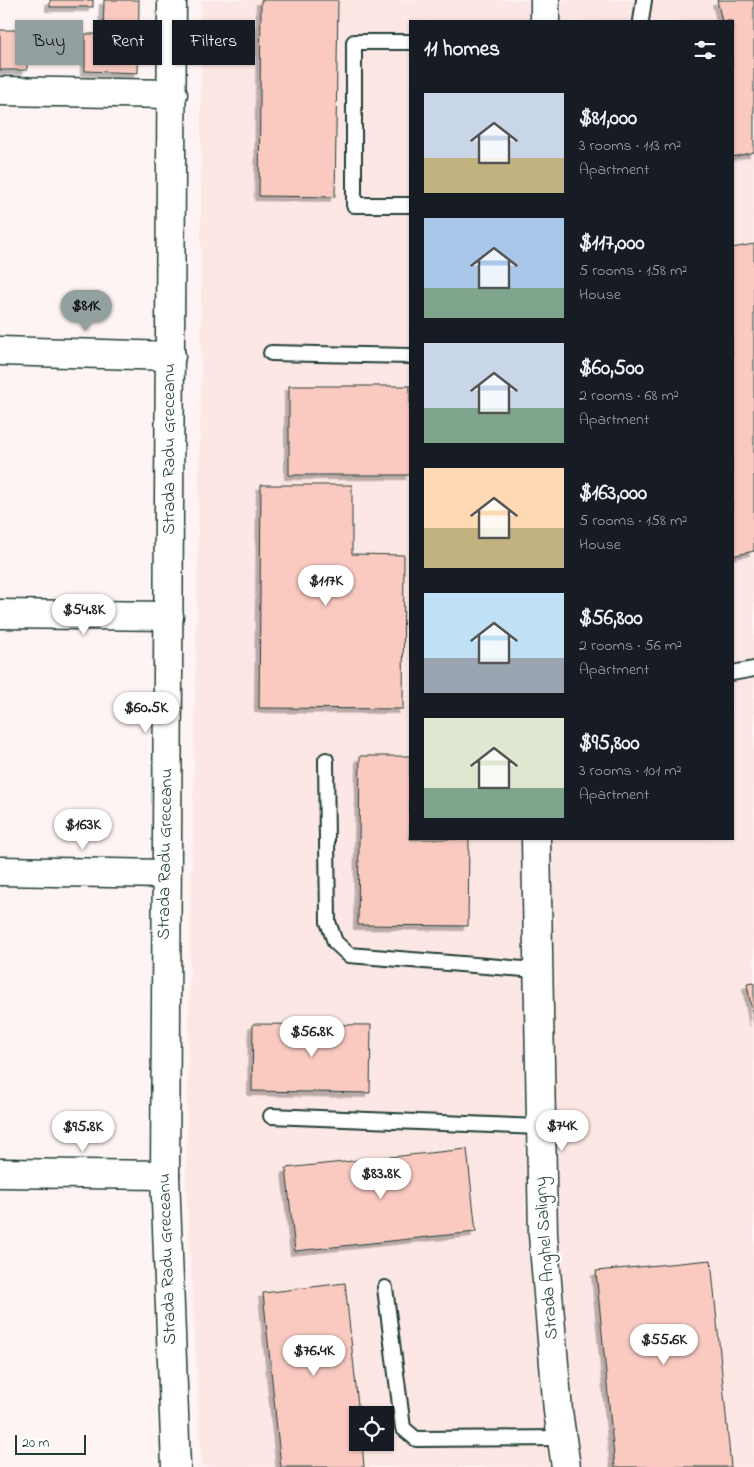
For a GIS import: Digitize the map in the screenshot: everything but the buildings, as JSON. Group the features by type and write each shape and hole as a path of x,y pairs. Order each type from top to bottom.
{"street":[{"name":"Strada Radu Greceanu","path":"172,0 173,94 165,1175 176,1467"},
{"path":"546,0 546,20"},
{"path":"0,91 173,94"},
{"path":"0,351 171,356"},
{"path":"0,614 169,616"},
{"name":"Strada Anghel Saligny","path":"536,840 536,970 543,1235 566,1467"},
{"path":"0,871 166,874"},
{"path":"0,1173 165,1175"}],"lane":[{"path":"641,20 644,0"},
{"path":"409,42 354,42 354,205 409,205"},
{"path":"271,352 409,356"},
{"path":"734,673 754,669"},
{"path":"326,760 328,922 335,942 349,956 536,970"},
{"path":"271,1116 540,1127"},
{"path":"385,1288 403,1428 409,1434 416,1439 562,1438"}],"shaded area":[{"path":"201,0 754,0 754,1467 202,1467 186,1180 201,379 201,65 255,65 255,20 201,20"}]}
